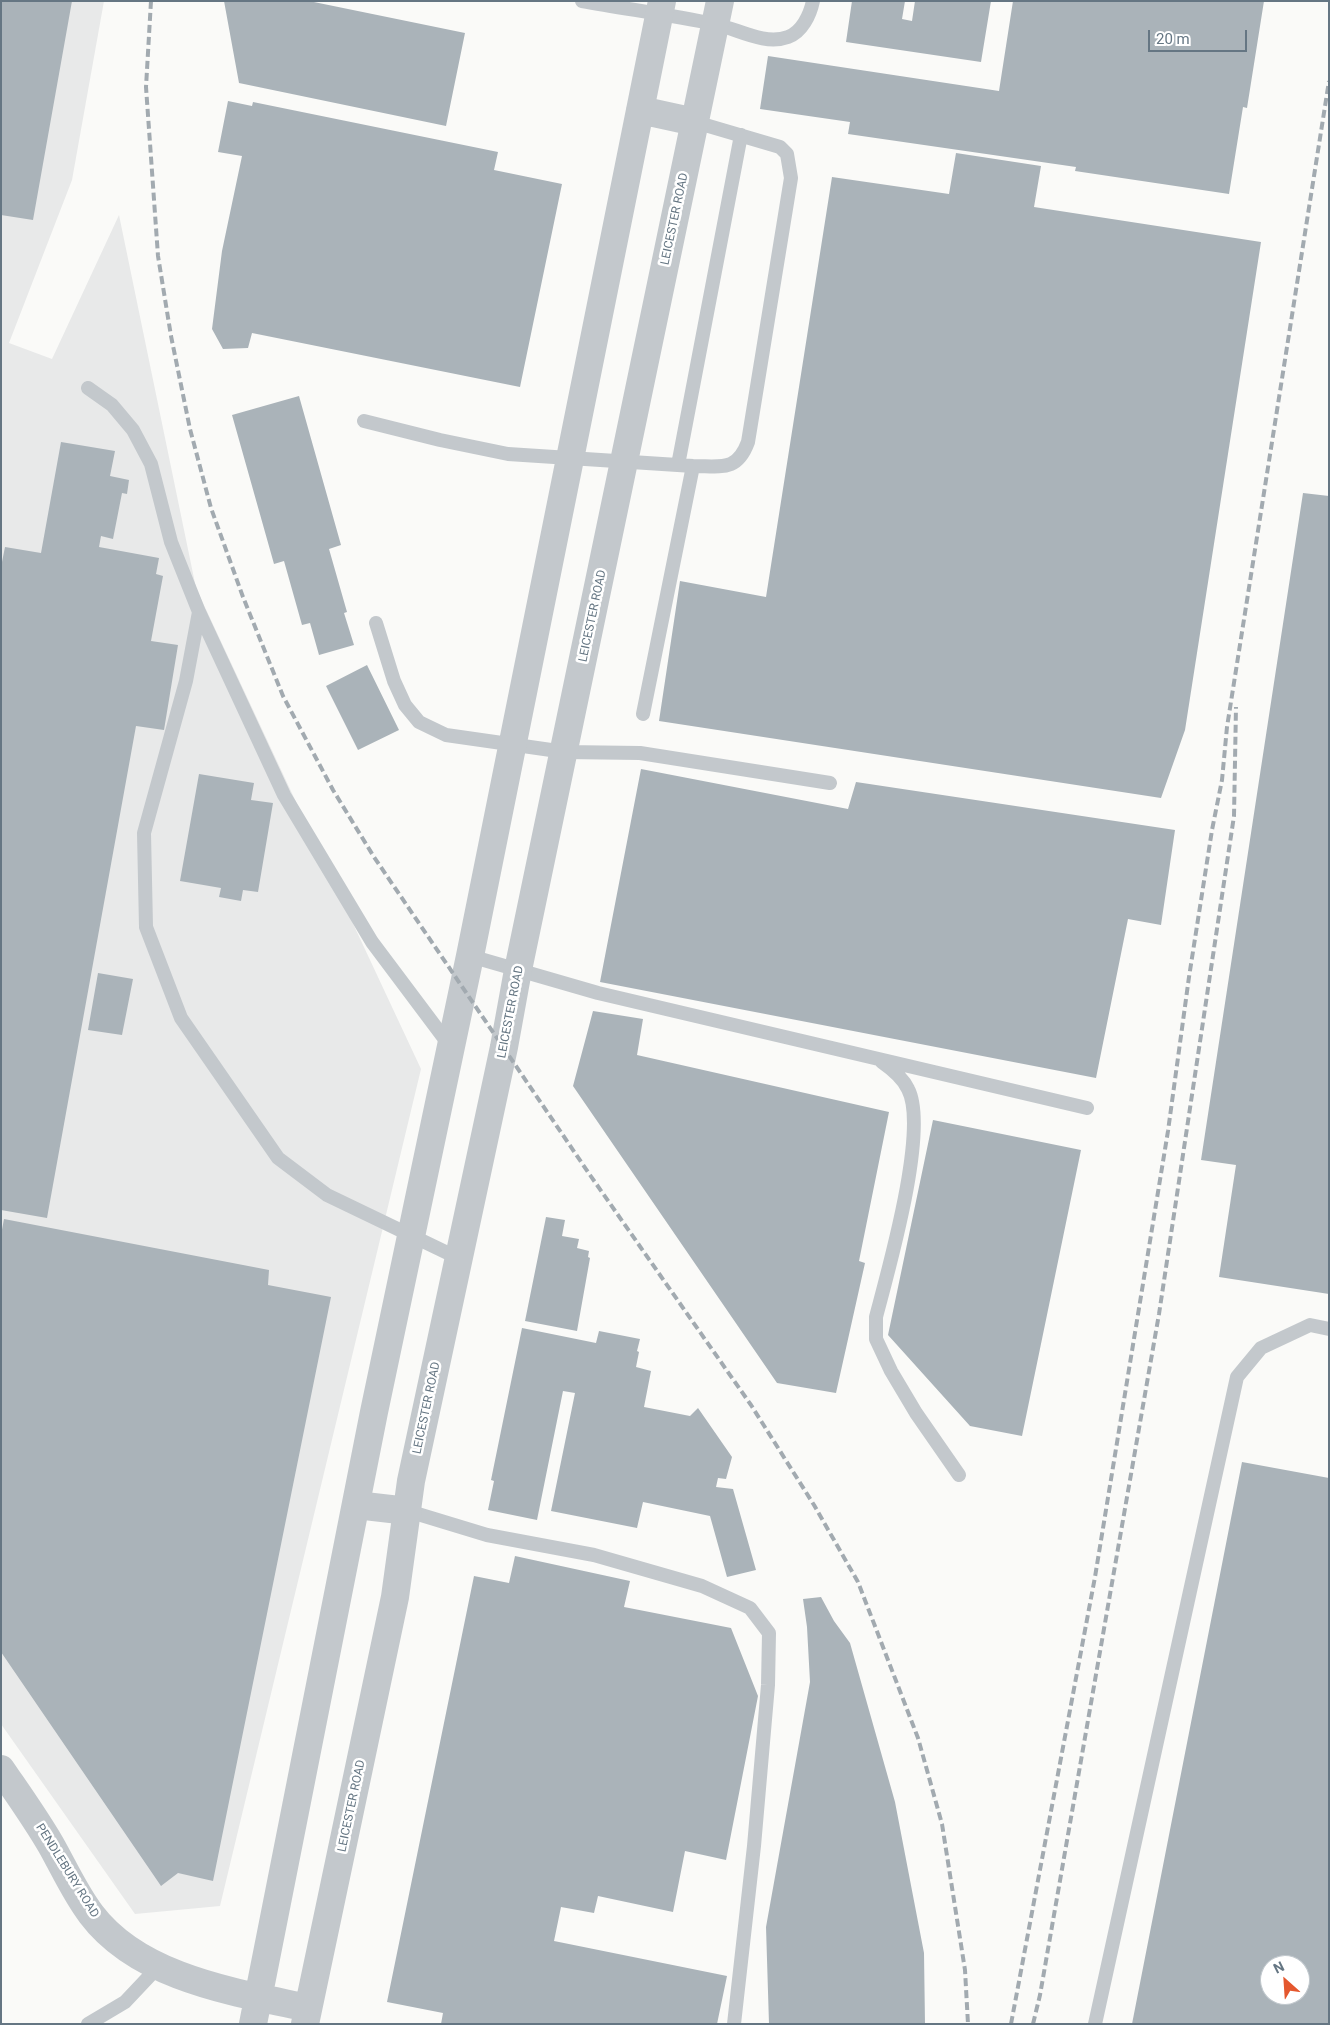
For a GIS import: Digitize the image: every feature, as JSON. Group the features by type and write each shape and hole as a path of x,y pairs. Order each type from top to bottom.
{"street":[{"path":"253,2024 410,1235 470,956 660,8"},
{"name":"LEICESTER ROAD","path":"307,2016 395,1597 411,1481 502,1057 518,970 565,752 717,13"},
{"path":"640,110 695,122"},
{"path":"356,1505 408,1511"},
{"name":"PENDLEBURY ROAD","path":"1,1769 43,1831 90,1914 111,1936 132,1953 158,1967 204,1983 259,1997 307,2016"}],"lane":[{"path":"582,1 717,13 766,39 787,38 796,33 805,21 813,1"},
{"path":"364,421 440,440 508,454 625,460 693,466 720,466 735,463 743,455 748,442 791,178 787,154 780,147 695,122"},
{"path":"678,465 741,135"},
{"path":"88,388 112,405 133,430 151,464 171,542 199,612 284,795 372,942 451,1046"},
{"path":"642,714 693,466"},
{"path":"199,612 186,681 144,832 146,927 181,1018 278,1158 327,1195 458,1258"},
{"path":"376,623 394,681 405,705 419,722 446,735 565,752 640,753 830,783"},
{"path":"470,956 598,993 1087,1108"},
{"path":"880,1059 897,1074 909,1089 914,1134 908,1178 876,1317 876,1339 891,1371 916,1413 960,1476"},
{"path":"1095,2024 1237,1376 1261,1348 1310,1326 1329,1329"},
{"path":"408,1511 487,1535 594,1555 702,1586 750,1608 769,1633 768,1686 755,1836 734,2024"},
{"path":"88,2024 125,2002 158,1967"}],"shaded area":[{"path":"1,1 104,1 72,180 9,343 52,359 119,215 196,588 421,1069 220,1906 135,1914 1,1724"}],"building":[{"path":"1,1 72,1 33,220 1,215"},
{"path":"224,1 309,1 465,33 446,126 239,83"},
{"path":"852,1 905,1 902,19 912,21 915,1 991,1 981,62 846,42"},
{"path":"1013,1 1264,1 1247,108 1243,107 1229,194 1075,171 1076,167 848,134 850,122 760,109 768,56 999,91"},
{"path":"228,101 252,106 253,102 498,152 494,170 562,184 520,387 252,333 248,348 223,349 212,329 222,251 242,156 218,152"},
{"path":"956,153 1041,166 1034,207 1261,242 1185,730 1161,798 659,721 680,581 766,597 832,177 949,194"},
{"path":"299,396 341,545 329,549 347,612 344,613 354,645 319,655 310,623 302,625 284,561 274,564 232,415"},
{"path":"61,442 115,451 110,476 129,480 127,494 122,493 113,539 101,536 99,547 159,558 156,574 163,576 151,641 178,645 164,730 136,726 47,1218 1,1210 1,567 5,547 41,553"},
{"path":"1303,493 1329,496 1329,1294 1219,1277 1236,1165 1201,1160"},
{"path":"367,665 399,730 358,750 326,686"},
{"path":"641,769 848,809 856,782 1175,830 1161,925 1128,919 1096,1078 600,982"},
{"path":"199,774 254,783 251,800 273,803 258,892 243,890 241,901 219,897 221,888 180,881"},
{"path":"98,973 133,979 122,1035 88,1030"},
{"path":"593,1011 643,1019 637,1055 889,1112 859,1261 865,1263 836,1393 777,1383 573,1086"},
{"path":"933,1120 1081,1150 1022,1436 970,1426 888,1335"},
{"path":"546,1217 565,1220 562,1236 579,1239 577,1248 589,1251 588,1257 590,1258 577,1331 525,1321"},
{"path":"4,1219 269,1270 268,1285 331,1297 213,1881 178,1873 161,1886 1,1652 1,1235"},
{"path":"522,1328 596,1343 599,1331 640,1339 636,1367 651,1371 644,1407 690,1416 698,1408 732,1457 726,1479 718,1478 716,1487 733,1489 756,1570 727,1577 710,1516 643,1502 637,1528 551,1511 575,1393 563,1391 537,1520 488,1510 494,1481 491,1480"},
{"path":"1242,1462 1329,1478 1329,2024 1132,2024"},
{"path":"515,1556 630,1581 624,1607 731,1628 758,1696 726,1860 685,1851 673,1912 598,1896 594,1913 561,1907 554,1941 727,1976 717,2024 441,2024 443,2013 387,2002 474,1576 509,1583"},
{"path":"821,1597 834,1621 850,1643 895,1802 924,1953 925,2024 769,2024 766,1927 810,1682 807,1627 803,1599"}],"railway":[{"path":"151,1 146,87 158,256 171,336 190,429 211,508 243,597 283,696 333,790 374,857 590,1175 751,1405 814,1505 858,1582 918,1738 942,1824 965,1970 968,2024"},
{"path":"1011,2024 1095,1577 1168,1131 1189,977 1212,830 1222,780 1227,727 1329,81"},
{"path":"1033,2024 1040,1995 1159,1314 1234,816 1236,707"}]}
